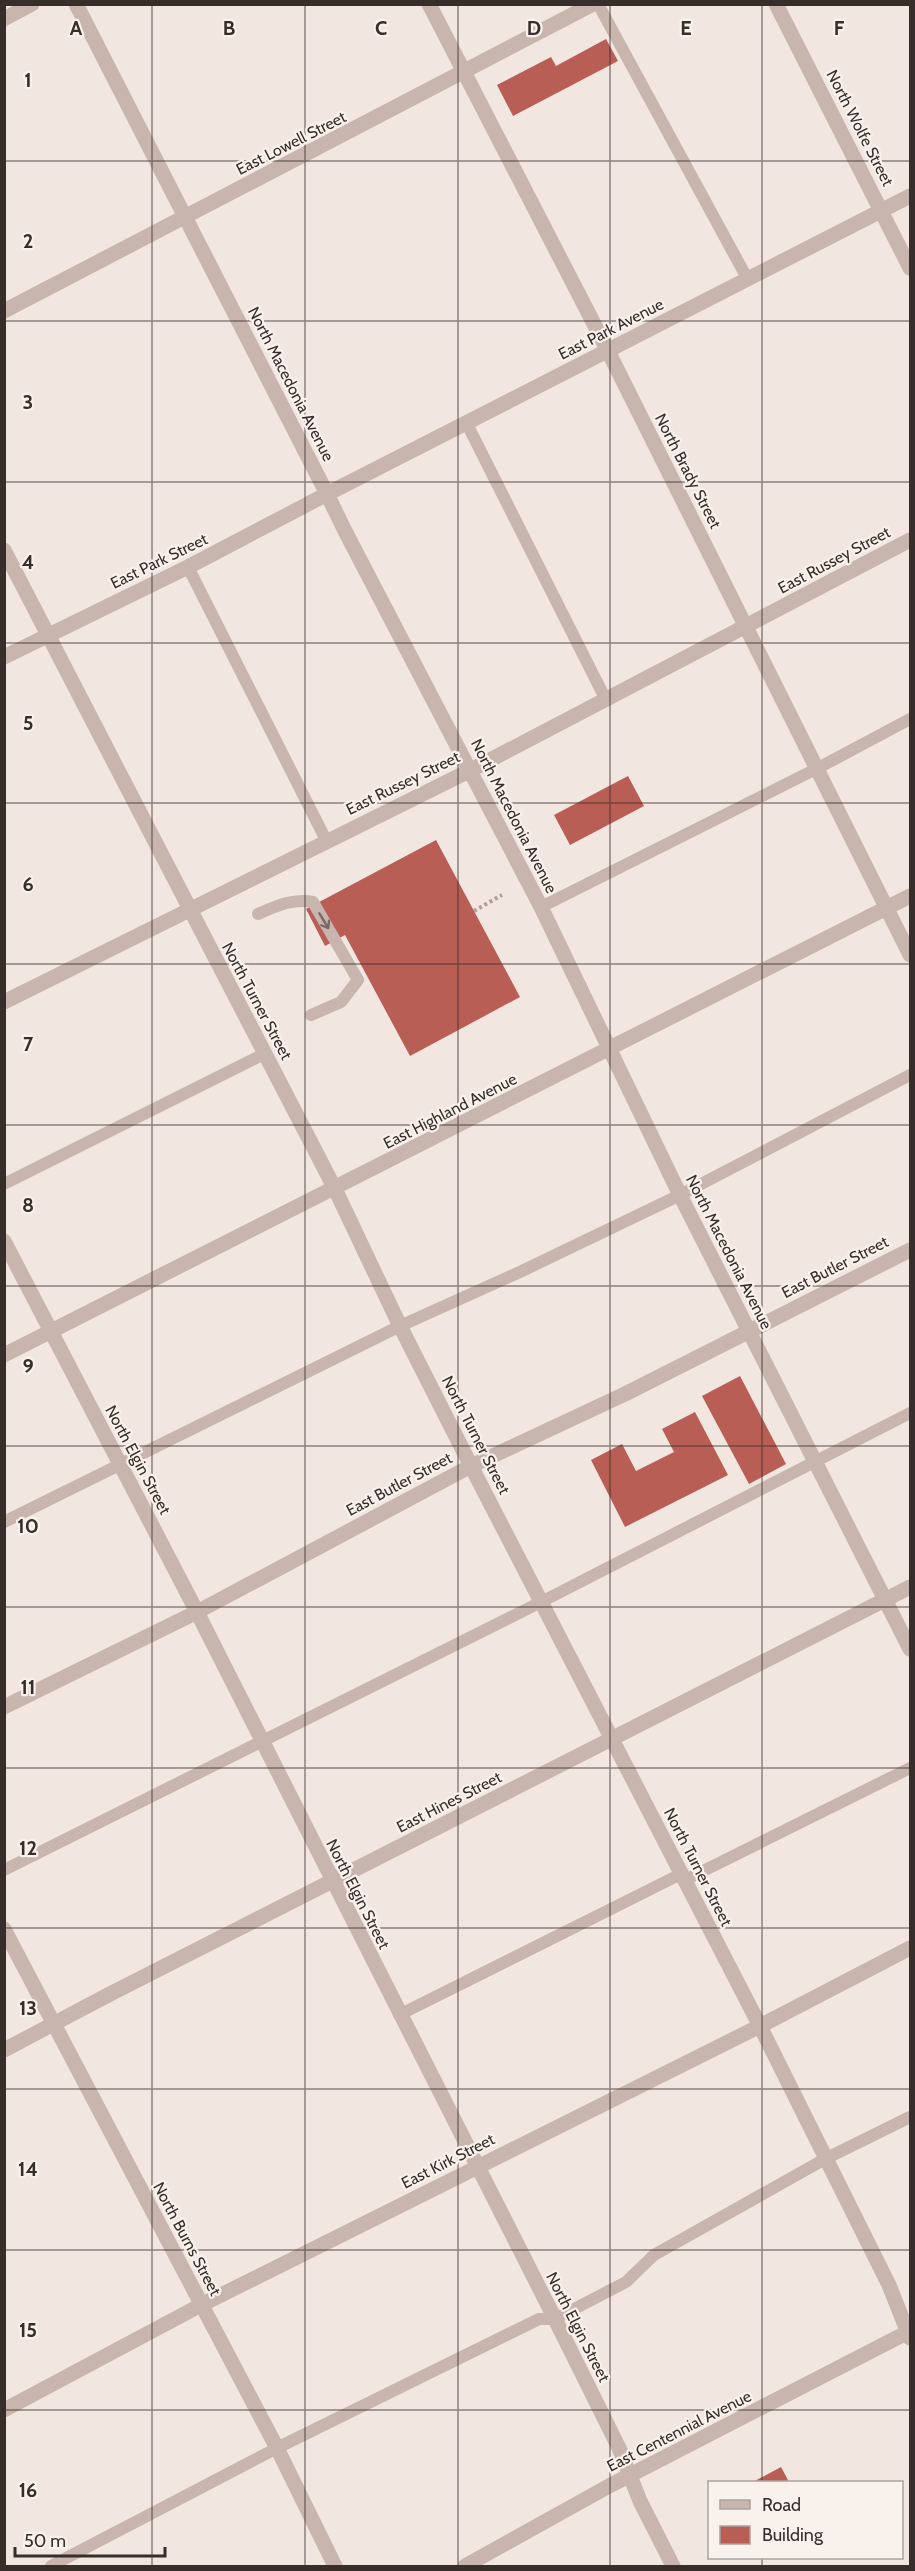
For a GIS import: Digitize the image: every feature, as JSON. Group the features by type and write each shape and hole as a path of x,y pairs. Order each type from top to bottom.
{"street":[{"path":"4,19 32,4"},
{"name":"North Macedonia Avenue","path":"76,4 345,531 541,907 680,1194 910,1649"},
{"name":"North Brady Street","path":"429,4 608,351 910,955"},
{"name":"East Lowell Street","path":"4,311 465,73 593,4"},
{"name":"North Wolfe Street","path":"776,4 910,268"},
{"name":"East Park Avenue","path":"327,494 910,196"},
{"name":"East Park Street","path":"4,657 189,567 327,494"},
{"name":"East Russey Street","path":"4,1002 190,912 326,840 471,770 910,540"},
{"name":"North Turner Street","path":"4,550 335,1189 400,1326 471,1466 760,2026 889,2285 910,2334"},
{"name":"East Highland Avenue","path":"4,1355 910,896"},
{"name":"North Elgin Street","path":"4,1241 197,1612 399,2015 555,2319 631,2476 639,2501 673,2566"},
{"name":"East Butler Street","path":"4,1707 197,1612 471,1466 625,1395 910,1250"},
{"name":"East Hines Street","path":"4,2050 613,1738 852,1619 910,1587"},
{"name":"North Burns Street","path":"4,1929 277,2448 335,2566"},
{"name":"East Kirk Street","path":"4,2410 201,2305 760,2026 910,1948"},
{"name":"East Centennial Avenue","path":"465,2566 609,2486 910,2334"}],"lane":[{"path":"598,4 747,278"},
{"path":"467,424 606,700"},
{"path":"189,567 326,840"},
{"path":"541,907 818,768 910,719"},
{"path":"258,914 280,903 305,900 313,902 349,961 358,980 341,1002 310,1015"},
{"path":"4,1185 264,1054"},
{"path":"4,1522 400,1326 522,1271 680,1194 910,1075"},
{"path":"4,1870 541,1602 910,1413"},
{"path":"399,2015 910,1768"},
{"path":"51,2566 277,2448 538,2319 555,2319 626,2282 654,2255 825,2159 910,2117"}],"path":[{"path":"474,911 502,895"}],"building":[{"path":"606,39 618,61 513,116 497,85 551,57 556,66"},
{"path":"628,776 644,806 570,845 554,815"},
{"path":"436,840 520,997 410,1056 345,935 325,946 306,909"},
{"path":"740,1376 786,1464 749,1484 702,1396"},
{"path":"695,1412 728,1475 625,1527 591,1460 622,1444 636,1471 674,1452 662,1429"},
{"path":"781,2467 788,2481 755,2481"}]}
